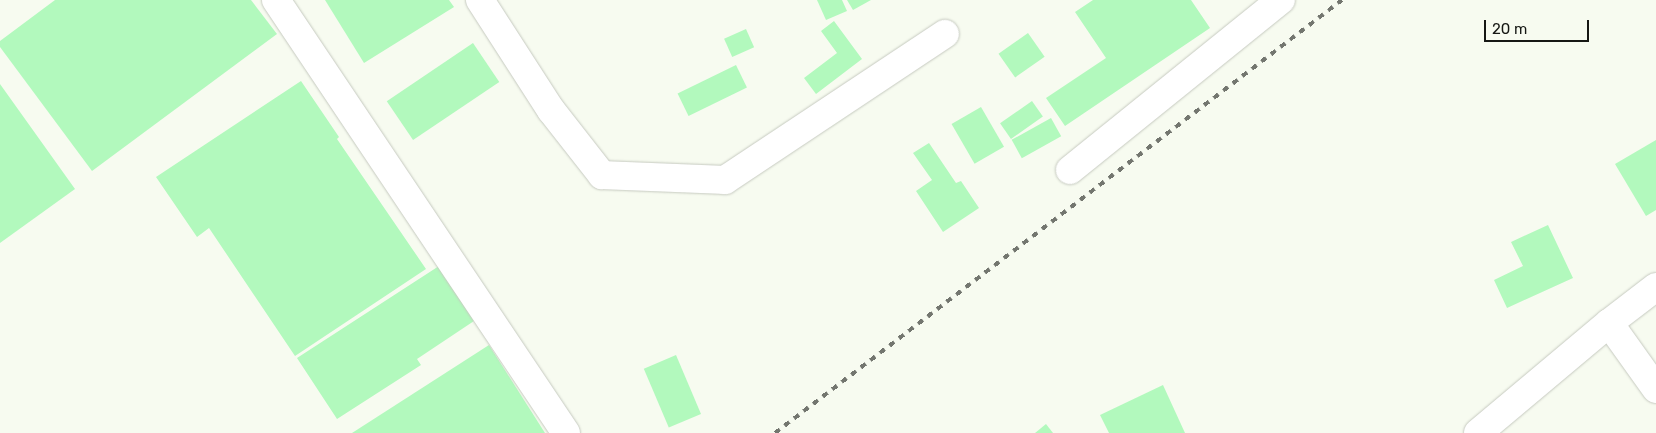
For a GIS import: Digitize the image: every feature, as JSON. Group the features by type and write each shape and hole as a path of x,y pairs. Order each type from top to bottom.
{"street":[{"path":"276,0 566,433"},
{"path":"480,0 551,110 602,175 725,180 945,34"},
{"path":"1070,170 1281,0"},
{"path":"1478,433 1608,323 1656,287"},
{"path":"1608,323 1656,389"}],"building":[{"path":"55,0 251,0 277,34 92,171 0,47 0,41"},
{"path":"325,0 449,0 454,7 364,63"},
{"path":"817,0 842,0 847,11 826,20"},
{"path":"847,0 871,0 853,10"},
{"path":"1093,0 1191,0 1210,28 1065,126 1046,98 1106,58 1075,12"},
{"path":"834,21 862,59 816,94 804,78 837,53 821,31"},
{"path":"746,29 754,47 732,57 724,39"},
{"path":"1028,33 1045,57 1015,77 999,54"},
{"path":"473,43 499,82 413,140 387,101"},
{"path":"736,65 747,87 689,116 678,93"},
{"path":"301,81 339,137 337,139 426,269 295,356 209,228 197,237 156,177"},
{"path":"0,84 75,189 0,243"},
{"path":"1032,101 1043,117 1011,139 1000,123"},
{"path":"981,107 1004,147 975,164 952,124"},
{"path":"1051,118 1061,136 1022,158 1012,140"},
{"path":"1656,140 1656,210 1646,216 1615,164"},
{"path":"929,143 956,183 961,181 979,208 943,232 916,191 932,180 913,153"},
{"path":"1548,225 1573,278 1507,308 1494,280 1523,266 1511,242"},
{"path":"439,266 474,321 417,359 421,365 337,419 297,358"},
{"path":"489,345 545,433 352,433"},
{"path":"676,355 701,414 669,428 644,369"},
{"path":"1163,385 1185,433 1109,433 1100,415"},
{"path":"1046,424 1053,433 1035,433"}],"railway":[{"path":"775,433 1342,0"}]}
